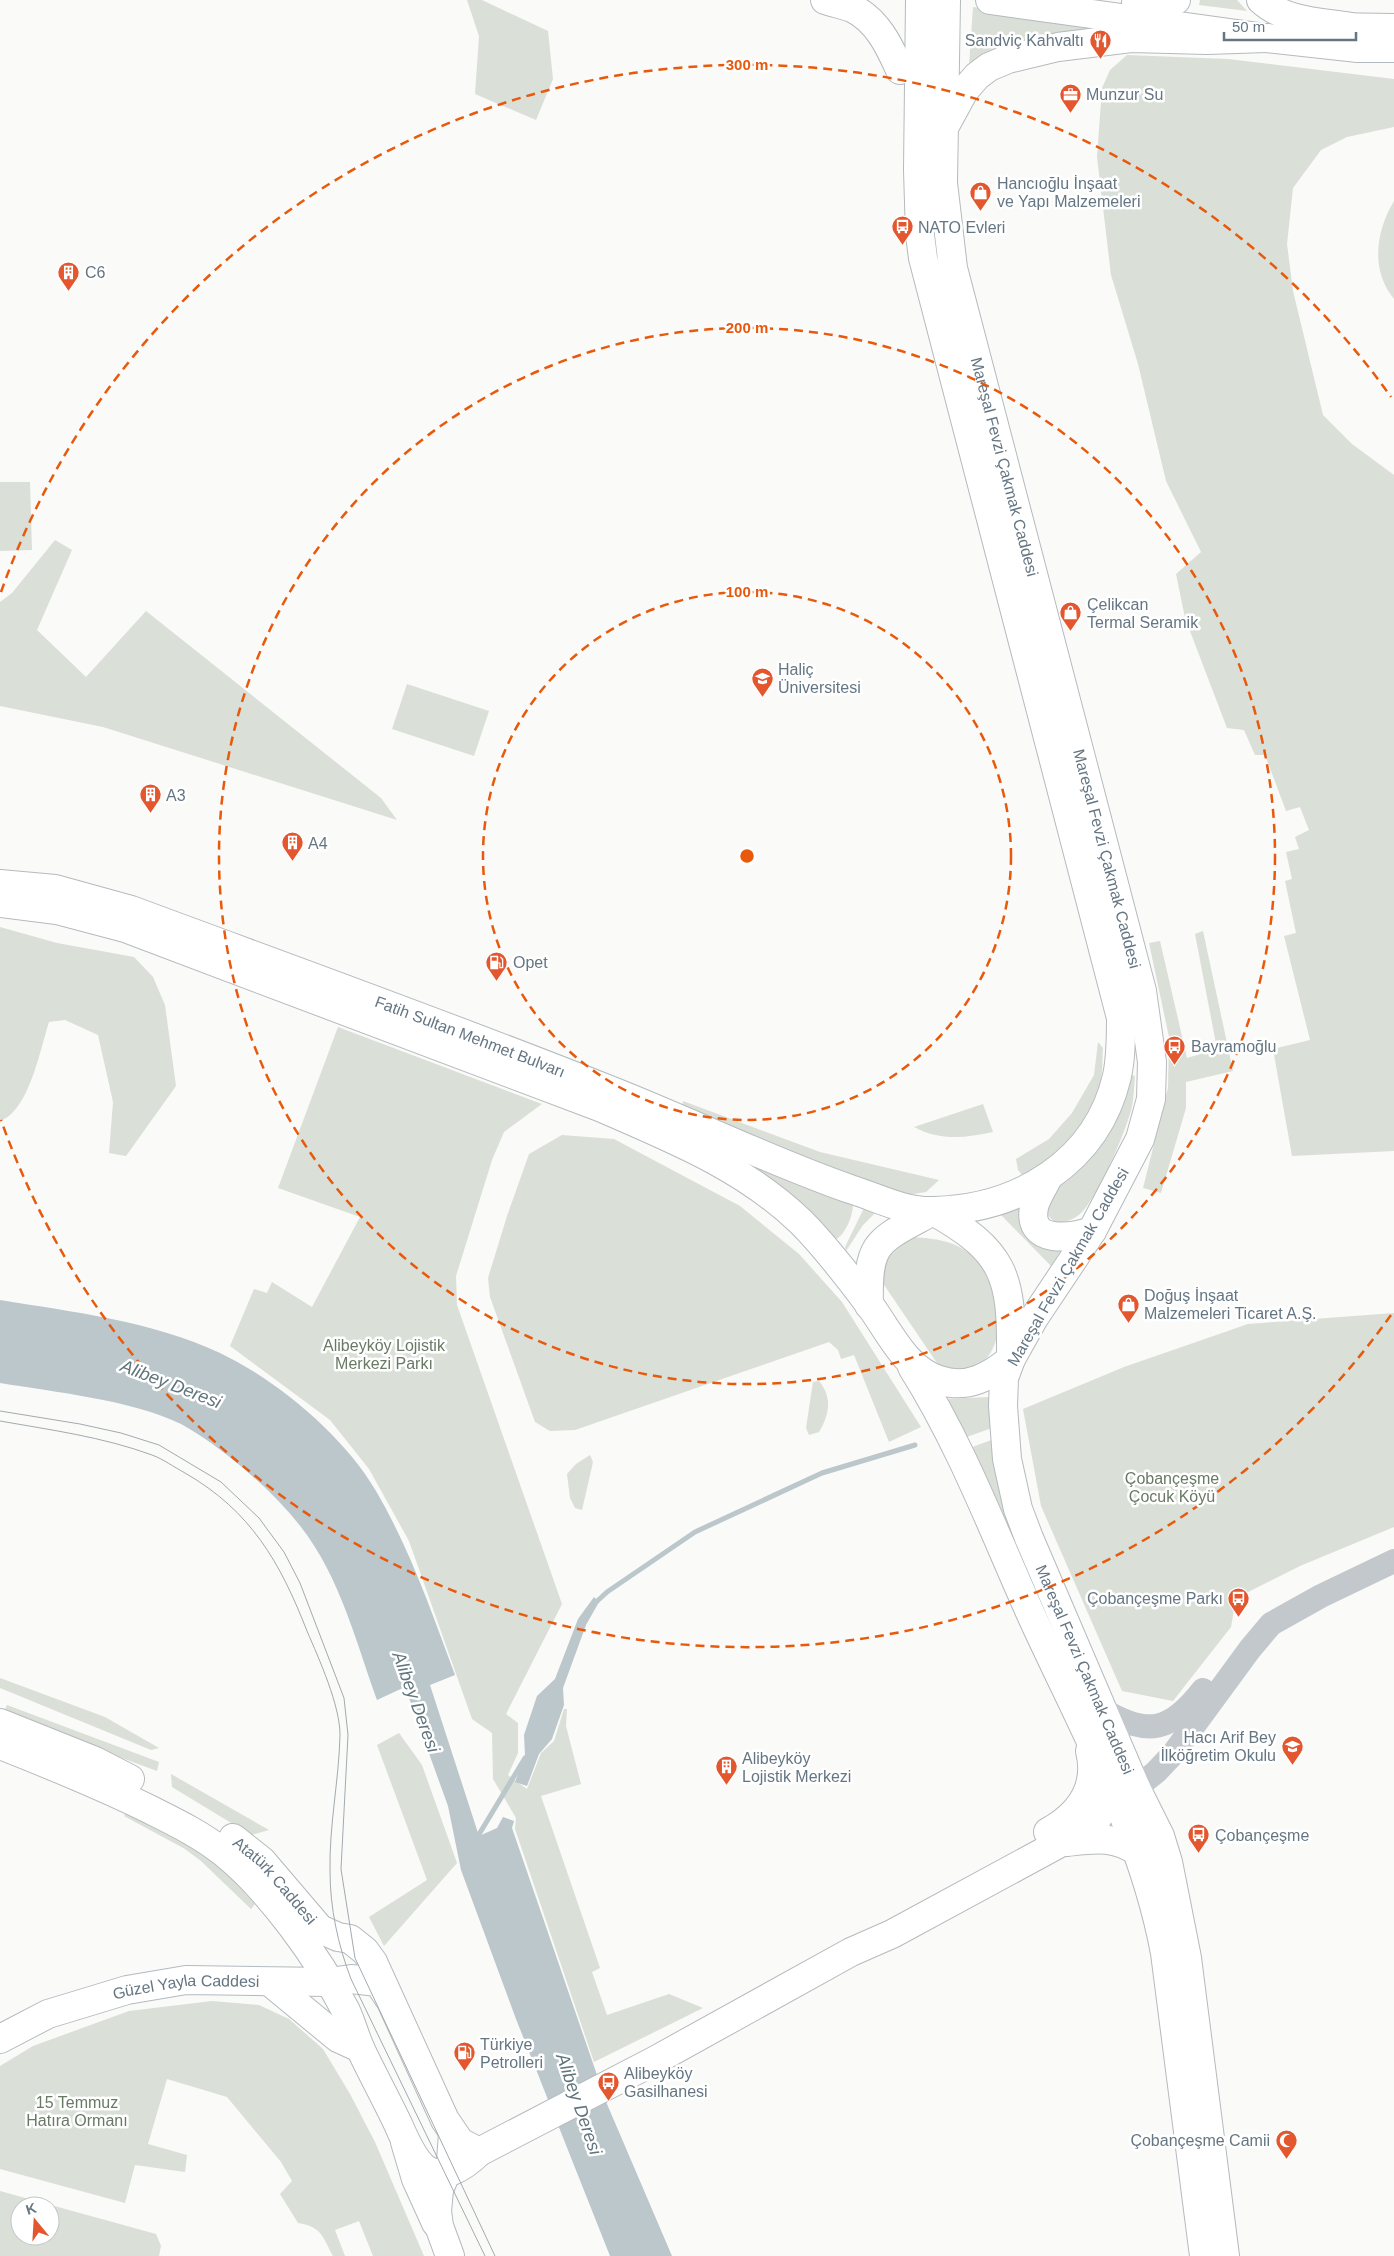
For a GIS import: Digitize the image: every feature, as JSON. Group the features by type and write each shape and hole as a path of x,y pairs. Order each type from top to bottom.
{"main road":[{"path":"825,0 852,8 869,20 891,48 900,70"},
{"path":"902,0 900,70 909,166 918,198"},
{"name":"Mareşal Fevzi Çakmak Caddesi","path":"920,0 917,107 918,198 923,258 1121,1018 1117,1078 1099,1122 1077,1154 1047,1178 1012,1196 974,1208 933,1211"},
{"name":"Mareşal Fevzi Çakmak Caddesi","path":"946,0 944,200 953,268 1142,992 1150,1037 1151,1099 1140,1139 1092,1231 1034,1318 1011,1359 1004,1378 1003,1406 1007,1459 1018,1509 1057,1607 1104,1710 1127,1795 1139,1853 1157,1910 1165,1953 1204,2256"},
{"path":"990,0 1266,38 1358,48 1394,48"},
{"path":"1127,1 1164,3 1176,0"},
{"path":"1261,0 1274,11 1298,19 1351,27"},
{"path":"1127,1 1195,14 1289,26 1394,28"},
{"path":"944,128 964,91 977,76 989,67 1008,59 1058,47 1131,38 1207,40 1266,38"},
{"name":"Fatih Sultan Mehmet Bulvarı","path":"0,884 56,889 131,910 608,1089 797,1170 906,1210 933,1211"},
{"name":"Fatih Sultan Mehmet Bulvarı","path":"0,903 57,910 124,928 602,1108 679,1142 744,1177 789,1212 830,1254 869,1305"},
{"path":"1047,1178 1034,1206 1037,1227 1046,1235 1061,1237 1092,1231"},
{"path":"933,1211 973,1237 996,1263 1004,1278 1012,1314 1011,1359 993,1374 979,1380 957,1384 939,1380 908,1361 869,1305 868,1278 875,1249 894,1232 933,1211"},
{"name":"Mareşal Fevzi Çakmak Caddesi","path":"908,1361 926,1389 956,1448 1084,1730 1127,1795 1160,1836 1179,1909 1225,2256"},
{"name":"Atatürk Caddesi","path":"0,1723 95,1761 183,1807 225,1832 262,1861 320,1929 338,1937 350,1939 365,1951 373,1962 453,2133 460,2142 479,2152"},
{"path":"851,1952 868,1935 902,1912 1058,1827 1078,1810 1086,1799 1092,1774 1092,1760 1084,1730"},
{"name":"Atatürk Caddesi","path":"0,1745 96,1782 166,1817 224,1852 241,1867 270,1900 329,1982 346,2011 360,2048 404,2137 422,2166 436,2173 446,2172"},
{"path":"446,2172 466,2164 479,2152 609,2084 851,1952 892,1934 1060,1843 1096,1822 1100,1813 1127,1795"},
{"path":"1060,1843 1108,1839 1128,1844 1139,1853"},
{"path":"270,1982 329,1982 351,1979 378,1982 393,2005"},
{"name":"Güzel Yayla Caddesi","path":"0,2039 48,2014 127,1990 186,1980 270,1982 338,2038 360,2048"},
{"name":"Atatürk Caddesi","path":"439,2226 438,2196 451,2162 453,2133"},
{"name":"Atatürk Caddesi","path":"404,2137 416,2179 439,2226 450,2256"}],"street":[{"path":"1127,1795 1156,1772 1173,1754 1250,1649 1271,1624 1321,1596 1394,1561"},
{"path":"1104,1710 1124,1723 1140,1727 1170,1723 1193,1703 1254,1625 1277,1610 1321,1596"}],"green space":[{"path":"467,0 482,0 548,31 553,79 536,120 475,94 479,36"},
{"path":"1200,0 1237,0 1247,11 1199,5"},
{"path":"973,7 1158,31 969,66"},
{"path":"1127,55 1228,59 1394,79 1394,127 1347,137 1321,150 1293,188 1287,244 1293,291 1323,415 1352,444 1394,475 1394,1151 1292,1156 1273,1049 1310,1040 1284,936 1296,933 1285,881 1292,879 1286,852 1299,849 1295,837 1309,830 1300,807 1286,811 1265,755 1255,755 1244,730 1227,728 1185,618 1176,574 1201,552 1166,481 1138,364 1111,275 1097,157 1102,88 1110,70"},
{"path":"1394,201 1394,299 1386,288 1381,276 1378,250 1383,225"},
{"path":"0,482 30,482 32,550 0,551"},
{"path":"55,540 72,550 37,630 86,677 146,611 381,798 397,820 103,727 0,706 0,602 12,593"},
{"path":"407,684 489,711 474,756 392,729"},
{"path":"0,927 57,943 134,957 153,977 165,1005 176,1086 126,1156 109,1153 113,1102 98,1035 65,1020 49,1022 26,1093 10,1115 0,1121"},
{"path":"1203,931 1233,1071 1186,1082 1186,1108 1161,1193 1143,1188 1168,1088 1169,1037 1149,943 1160,941 1187,1058 1217,1049 1195,934"},
{"name":"Alibeyköy Lojistik Merkezi Parkı","path":"338,1027 542,1104 504,1132 492,1160 456,1276 457,1305 562,1604 506,1714 518,1723 518,1753 508,1775 527,1789 541,1753 554,1741 564,1709 567,1709 566,1726 581,1784 541,1796 600,1968 592,1972 607,2015 669,1994 703,2008 594,2062 515,1829 516,1818 493,1779 492,1733 472,1719 409,1541 369,1469 330,1420 230,1346 254,1289 267,1293 272,1282 312,1307 360,1217 278,1188"},
{"path":"1098,1042 1103,1048 1102,1075 1097,1094 1084,1120 1055,1155 1033,1175 1022,1175 1018,1170 1016,1159 1049,1139 1072,1113 1094,1075"},
{"path":"1129,1074 1135,1076 1132,1106 1112,1161 1097,1190 1083,1211 1070,1220 1055,1223 1046,1213 1046,1206"},
{"path":"683,1101 820,1152 939,1180 926,1192 908,1195 841,1177 681,1112"},
{"path":"983,1104 993,1132 953,1137 933,1135 914,1127"},
{"path":"562,1135 614,1139 740,1206 799,1254 842,1302 921,1427 889,1442 854,1355 841,1359 838,1350 829,1342 575,1430 550,1431 535,1422 490,1297 488,1278 529,1154"},
{"path":"755,1166 853,1204 846,1229 835,1240 753,1167"},
{"path":"864,1208 876,1212 863,1225 846,1251 845,1247"},
{"path":"1019,1208 1023,1230 1028,1237 1063,1247 1051,1266 1000,1214"},
{"path":"912,1237 943,1241 960,1247 976,1258 995,1288 1000,1309 998,1334 988,1356 981,1364 971,1369 949,1369 937,1363 878,1276 884,1249"},
{"name":"Çobançeşme Çocuk Köyü","path":"1394,1313 1394,1527 1300,1566 1236,1598 1231,1627 1173,1701 1122,1691 1041,1506 1023,1409 1124,1367 1248,1324"},
{"path":"819,1381 828,1400 827,1413 819,1432 809,1435 806,1428 813,1382"},
{"path":"990,1397 992,1428 964,1438 945,1399"},
{"path":"994,1439 1072,1670 967,1449"},
{"path":"590,1455 593,1462 582,1510 575,1508 570,1498 567,1474 576,1464"},
{"path":"0,1678 105,1717 159,1748 151,1750 0,1688"},
{"path":"7,1705 159,1762 157,1771 3,1714"},
{"path":"399,1733 422,1765 457,1863 384,1946 369,1917 427,1880 377,1745"},
{"path":"171,1774 269,1830 251,1835 172,1787"},
{"path":"127,1810 209,1854 255,1904 251,1909 201,1861 185,1849 124,1816"},
{"name":"15 Temmuz Hatıra Ormanı","path":"212,2001 259,2005 289,2019 323,2049 350,2094 375,2142 424,2256 373,2256 359,2221 335,2230 345,2256 333,2256 317,2230 298,2223 280,2194 292,2181 281,2162 227,2097 167,2079 148,2144 187,2155 185,2172 135,2165 125,2203 0,2169 0,2066 33,2046 129,2011"},
{"path":"0,2191 18,2196 10,2196 10,2246 60,2246 60,2208 156,2234 161,2246 159,2256 0,2256"}],"water":[{"name":"Alibey Deresi","path":"0,1300 140,1325 194,1342 220,1353 264,1378 307,1411 328,1430 362,1470 388,1513 410,1558 455,1675 430,1685 479,1836 497,1828 503,1817 514,1821 512,1828 607,2104 672,2256 610,2256 516,2019 461,1870 448,1806 405,1687 377,1700 346,1610 315,1546 288,1511 259,1482 213,1444 181,1424 140,1409 116,1403 0,1383"},
{"path":"594,1597 599,1602 586,1625 563,1688 564,1705 552,1739 539,1754 527,1786 515,1782 525,1755 524,1735 537,1696 555,1679 578,1619"}],"waterway":[{"path":"593,1605 607,1592 695,1532 822,1473 915,1445"},
{"path":"475,1841 525,1758"}],"tram line":[{"path":"0,1411 80,1424 121,1433 159,1445 221,1482 259,1518 284,1552 300,1583 344,1698 348,1735 341,1869 355,1958 495,2256"},
{"path":"0,1421 115,1443 160,1459 208,1488 228,1504 261,1540 274,1561 297,1606 323,1668 337,1710 340,1735 331,1837 330,1885 333,1912 342,1953 351,1979 485,2256"}],"place":[{"name":"Sandviç Kahvaltı","path":"1100,59"},
{"name":"Munzur Su","path":"1070,113"},
{"name":"Hancıoğlu İnşaat ve Yapı Malzemeleri","path":"981,211"},
{"name":"NATO Evleri","path":"902,246"},
{"name":"C6","path":"69,291"},
{"name":"Çelikcan Termal Seramik","path":"1071,632"},
{"name":"Haliç Üniversitesi","path":"762,697"},
{"name":"A3","path":"150,814"},
{"name":"A4","path":"292,862"},
{"name":"Opet","path":"497,981"},
{"name":"Bayramoğlu","path":"1175,1065"},
{"name":"Doğuş İnşaat Malzemeleri Ticaret A.Ş.","path":"1128,1323"},
{"name":"Çobançeşme Parkı","path":"1239,1617"},
{"name":"Hacı Arif Bey İlköğretim Okulu","path":"1292,1765"},
{"name":"Alibeyköy Lojistik Merkezi","path":"726,1786"},
{"name":"Çobançeşme","path":"1199,1854"},
{"name":"Türkiye Petrolleri","path":"464,2072"},
{"name":"Alibeyköy Gasilhanesi","path":"608,2101"},
{"name":"Çobançeşme Camii","path":"1286,2159"}]}
